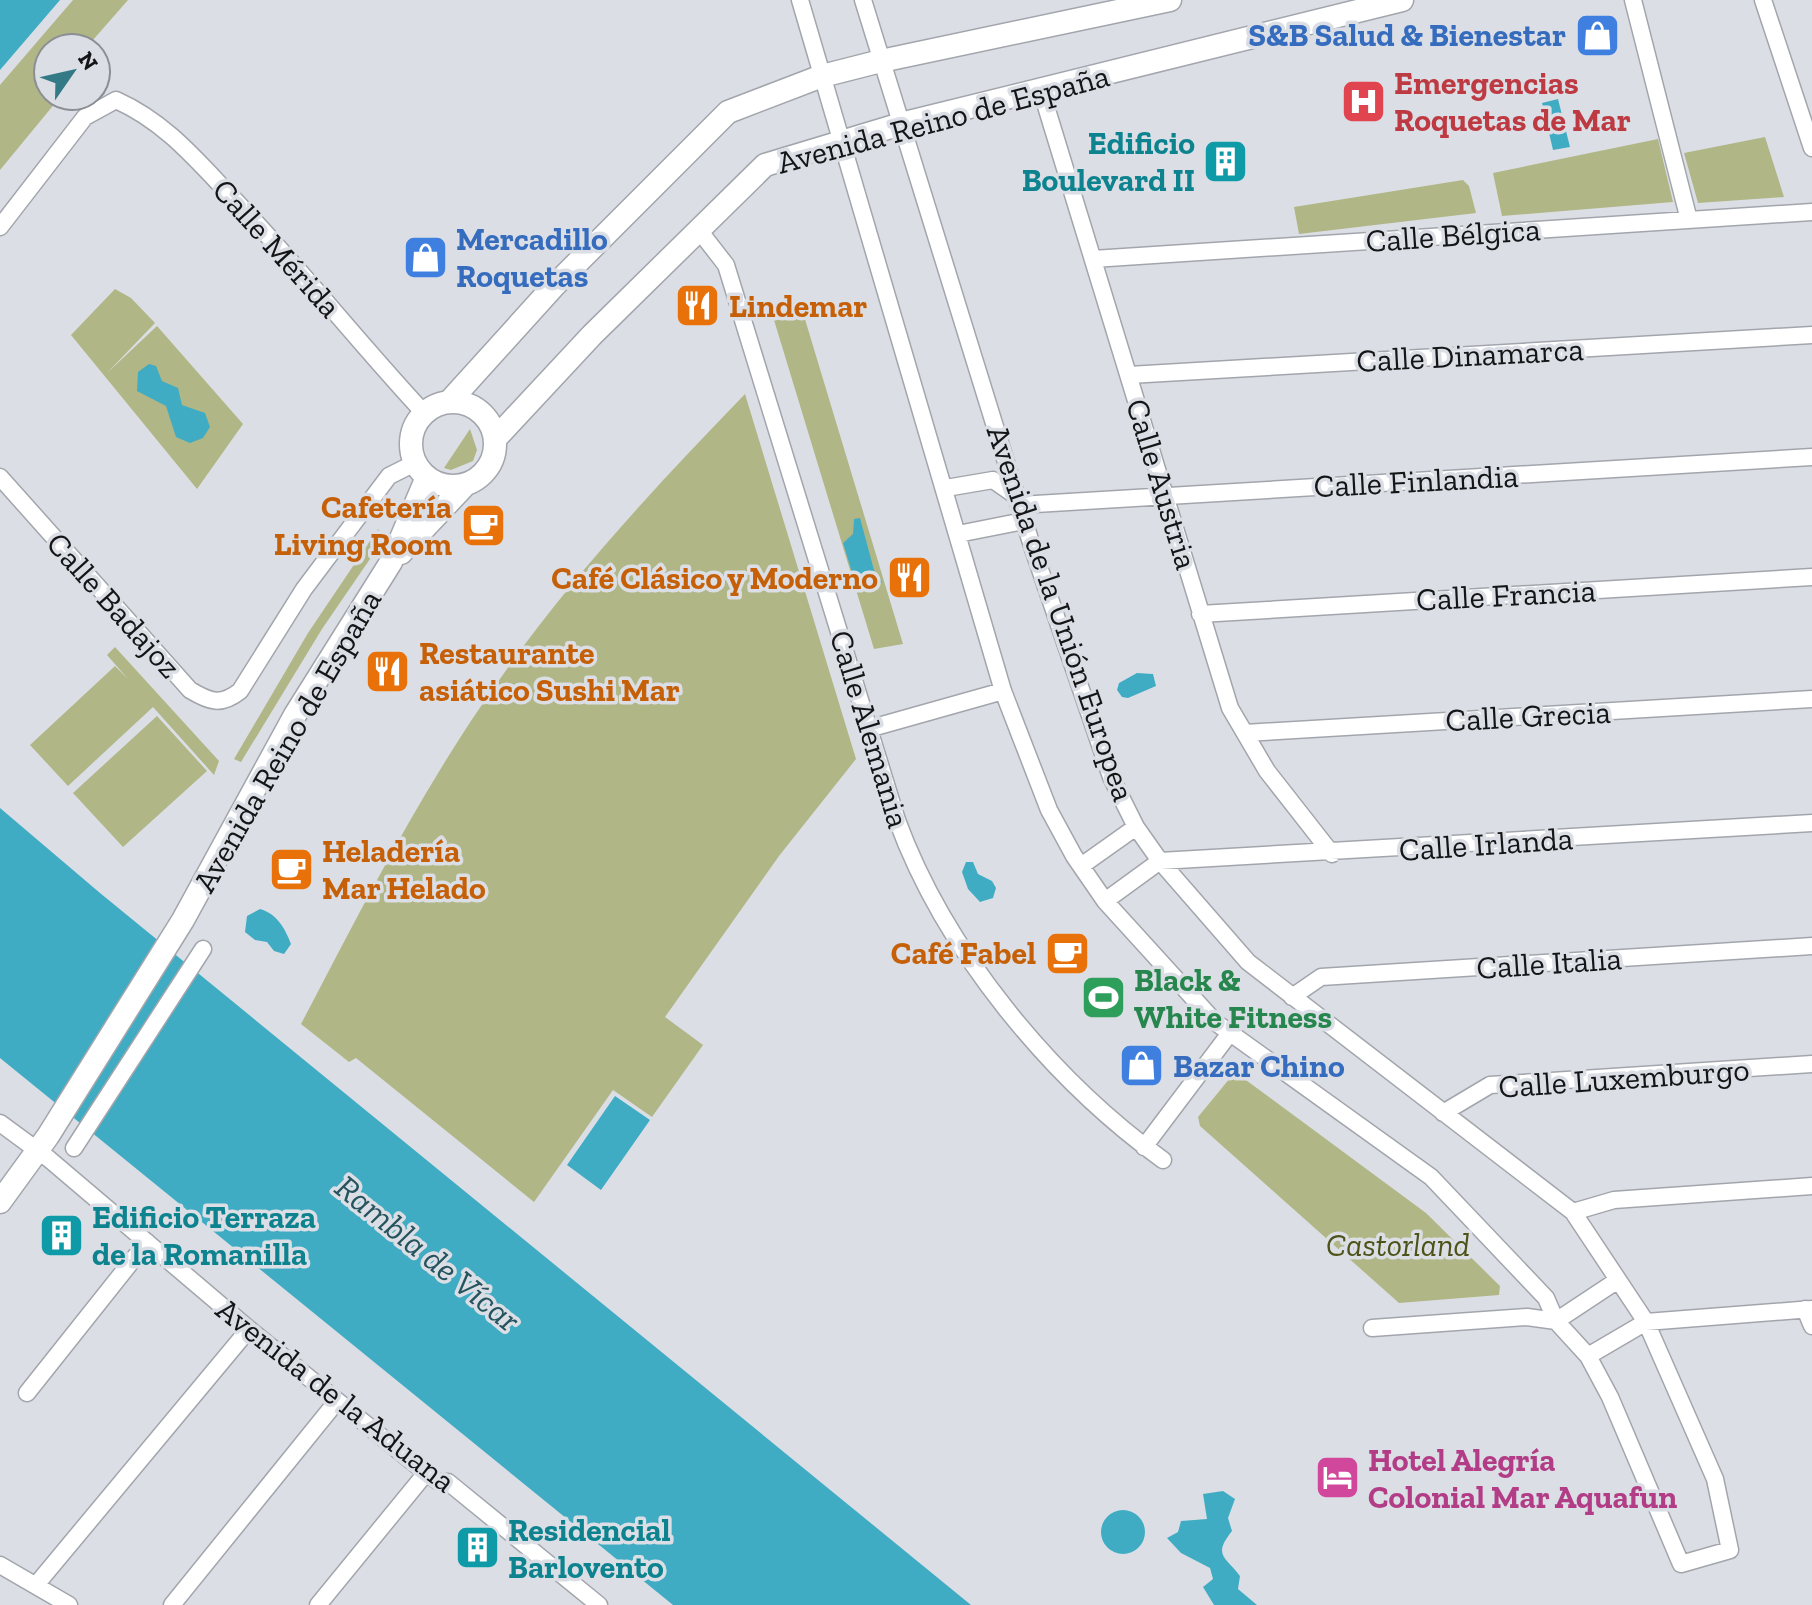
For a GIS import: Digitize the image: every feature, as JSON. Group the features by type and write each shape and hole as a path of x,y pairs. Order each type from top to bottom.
{"street":[{"name":"Avenida de la Unión Europea","path":"800,0 946,488 1003,691 1049,810 1081,866 1105,901 1215,1022 1431,1177 1546,1298 1556,1321 1588,1356 1610,1397 1681,1564 1730,1550 1715,1479 1646,1322 1573,1212 1242,957 1160,861 1136,827 1111,777 1020,507 863,0"},
{"name":"Avenida Reino de España","path":"449,402 553,287 728,112 822,76 881,61 1170,0"},
{"name":"Avenida Reino de España","path":"495,439 592,335 765,165 901,124 1374,3 1402,0"},
{"path":"1633,0 1689,220"},
{"path":"1763,0 1812,148"},
{"name":"Calle Austria","path":"1041,90 1230,708 1267,771 1332,854"},
{"name":"Calle Mérida","path":"0,227 85,117 116,100 146,114 165,128 256,221 424,413"},
{"name":"Calle Bélgica","path":"1093,259 1812,212"},
{"name":"Calle Alemania","path":"698,229 726,265 904,838 950,928 1006,1010 1103,1112 1163,1160"},
{"name":"Calle Dinamarca","path":"1129,375 1812,335"},
{"path":"449,402 466,404 480,412 490,423 495,439 489,467 466,484 440,484 421,470 411,435 424,413 449,402"},
{"name":"Calle Finlandia","path":"958,534 1020,507 1812,457"},
{"name":"Avenida Reino de España","path":"240,691 304,589 389,476 421,470 391,562"},
{"name":"Calle Badajoz","path":"0,477 190,690 209,702 227,702 240,691"},
{"path":"946,488 993,480 1020,507"},
{"name":"Avenida Reino de España","path":"0,1202 52,1129 183,920 295,715 391,562 466,484"},
{"name":"Calle Francia","path":"1200,614 1812,577"},
{"path":"868,729 1003,691"},
{"name":"Calle Grecia","path":"1245,733 1812,699"},
{"name":"Calle Irlanda","path":"1160,861 1332,854 1812,823"},
{"path":"1081,866 1136,827"},
{"path":"1105,901 1160,861"},
{"name":"Calle Italia","path":"1292,997 1321,977 1812,946"},
{"path":"74,1148 203,949"},
{"path":"1144,1147 1230,1033"},
{"name":"Calle Luxemburgo","path":"1443,1113 1490,1085 1812,1064"},
{"name":"Avenida de la Aduana","path":"0,1123 37,1150 426,1473 439,1482 448,1482 596,1604"},
{"path":"1573,1212 1614,1200 1812,1186"},
{"path":"27,1393 147,1242"},
{"path":"1372,1328 1527,1317 1556,1321 1618,1280"},
{"path":"1588,1356 1646,1322 1809,1309 1812,1326"},
{"path":"36,1585 249,1329"},
{"path":"172,1605 337,1401"},
{"path":"318,1605 426,1473"},
{"path":"0,1565 69,1605"}],"green space":[{"path":"73,0 128,0 100,32 46,32"},
{"path":"32,48 32,112 48,112 0,170 0,85"},
{"path":"1765,137 1784,197 1698,203 1684,153"},
{"path":"1658,139 1673,202 1502,216 1493,173"},
{"path":"1463,180 1469,186 1476,213 1299,234 1294,207"},
{"path":"115,289 131,298 155,323 107,373 157,326 243,424 197,489 71,335"},
{"path":"804,316 903,644 874,649 774,320"},
{"path":"745,394 856,759 779,856 665,1017 703,1045 652,1117 613,1090 534,1202 356,1058 349,1062 301,1024 418,807 497,683 554,606 615,533"},
{"path":"470,429 477,450 473,461 451,470 444,468"},
{"path":"378,529 385,537 322,629 241,762 234,759 308,633"},
{"path":"115,647 219,761 214,775 153,707 68,786 30,745 115,666 128,679 107,655"},
{"path":"157,716 207,771 123,847 73,793"},
{"name":"Castorland","path":"1235,1072 1426,1213 1500,1286 1499,1295 1399,1303 1200,1126 1198,1117"}],"water":[{"path":"0,0 60,0 32,32 0,70"},
{"path":"1558,99 1570,147 1553,150 1542,103"},
{"path":"149,364 156,366 162,381 178,388 182,405 205,413 210,427 203,438 190,443 176,437 166,406 137,391 138,372"},
{"path":"860,518 874,570 882,582 876,587 869,582 855,582 843,543 853,534 854,519"},
{"path":"1137,673 1153,674 1156,686 1128,698 1122,697 1117,690 1119,683"},
{"name":"Rambla de Vícar","path":"0,808 971,1605 673,1605 0,1058"},
{"path":"966,862 973,862 978,874 992,881 996,888 993,898 980,902 968,889 962,872"},
{"path":"260,909 276,918 286,932 291,944 284,954 245,932 247,916"},
{"path":"615,1096 650,1120 601,1190 567,1165"},
{"path":"1223,1491 1235,1499 1228,1518 1232,1531 1223,1546 1223,1556 1240,1576 1238,1589 1257,1605 1214,1605 1203,1587 1213,1579 1210,1568 1181,1553 1167,1538 1178,1532 1181,1521 1207,1519 1203,1494"},
{"path":"1123,1510 1138,1517 1145,1532 1138,1547 1123,1554 1108,1547 1101,1532 1108,1517"}],"place":[{"name":"S&B Salud & Bienestar","path":"1597,35"},
{"name":"Emergencias Roquetas de Mar","path":"1363,101"},
{"name":"Edificio Boulevard II","path":"1226,161"},
{"name":"Mercadillo Roquetas","path":"425,257"},
{"name":"Lindemar","path":"698,306"},
{"name":"Cafetería Living Room","path":"483,525"},
{"name":"Café Clásico y Moderno","path":"909,578"},
{"name":"Restaurante asiático Sushi Mar","path":"388,671"},
{"name":"Heladería Mar Helado","path":"291,869"},
{"name":"Café Fabel","path":"1067,953"},
{"name":"Black & White Fitness","path":"1103,998"},
{"name":"Bazar Chino","path":"1142,1066"},
{"name":"Edificio Terraza de la Romanilla","path":"61,1235"},
{"name":"Hotel Alegría Colonial Mar Aquafun","path":"1337,1478"},
{"name":"Residencial Barlovento","path":"477,1548"}]}
